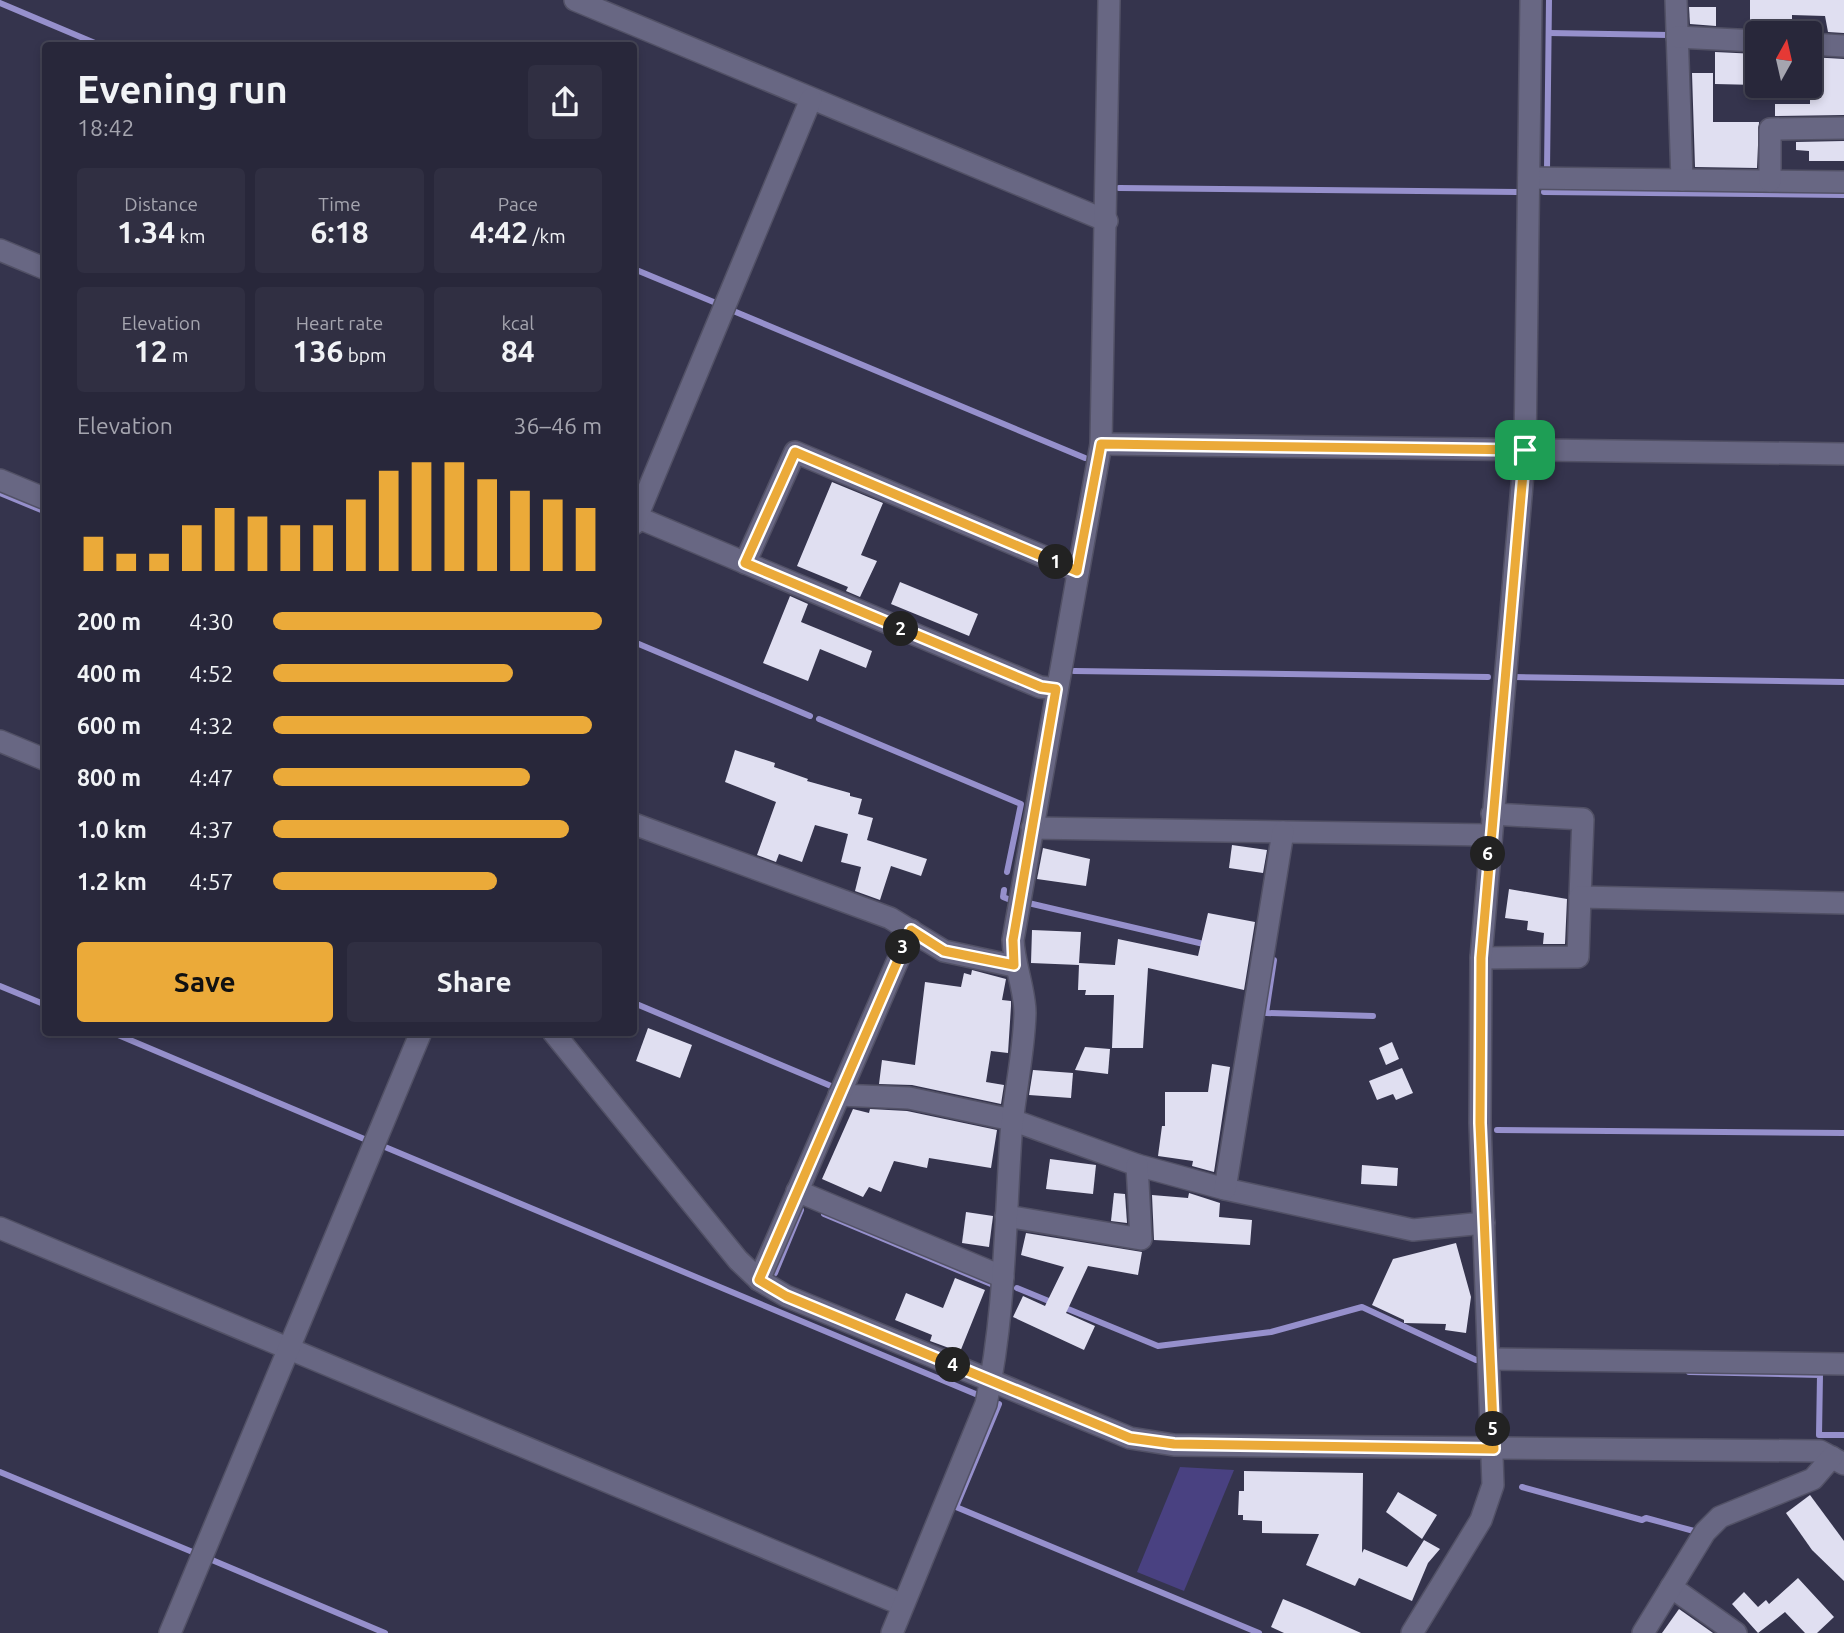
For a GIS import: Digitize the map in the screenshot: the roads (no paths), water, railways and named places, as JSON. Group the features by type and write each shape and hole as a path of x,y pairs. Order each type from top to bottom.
{"street":[{"path":"575,0 1107,222"},
{"path":"892,1633 986,1404 991,1381 1003,1277 1013,1120 1025,1011 1014,965 1013,940 1101,444 1109,0"},
{"path":"1412,1633 1481,1520 1493,1485 1494,1449 1480,1123 1481,958 1525,450 1531,0"},
{"path":"1676,0 1682,180"},
{"path":"1677,37 1745,40"},
{"path":"1822,45 1844,46"},
{"path":"637,512 811,99"},
{"path":"1770,181 1770,129 1844,128"},
{"path":"1529,178 1844,181"},
{"path":"0,250 42,267"},
{"path":"1101,444 1844,454"},
{"path":"745,563 795,452 1077,571"},
{"path":"0,480 42,497"},
{"path":"637,520 1041,687 1056,689"},
{"path":"0,741 42,758"},
{"path":"1481,958 1577,957 1583,819 1492,814"},
{"path":"637,825 890,918 944,951 1014,965"},
{"path":"1032,828 1490,835"},
{"path":"1225,1189 1283,832"},
{"path":"1580,897 1844,903"},
{"path":"759,1280 911,930"},
{"path":"170,1633 419,1036"},
{"path":"556,1036 738,1260 759,1280 786,1296 1130,1438 1174,1444 1820,1451 1838,1460 1813,1479 1720,1517 1705,1532 1643,1633"},
{"path":"839,1095 909,1098 1013,1120 1138,1165 1225,1189 1413,1230 1484,1223"},
{"path":"1006,1216 1141,1239 1138,1165"},
{"path":"797,1191 1003,1277"},
{"path":"0,1228 903,1605"},
{"path":"1490,1359 1844,1364"},
{"path":"1671,1587 1736,1633"}],"waterway":[{"path":"1547,170 1549,0"},
{"path":"0,3 93,42"},
{"path":"1549,33 1669,35"},
{"path":"1119,188 1518,192"},
{"path":"1544,192 1844,195"},
{"path":"637,270 716,303"},
{"path":"731,310 1085,458"},
{"path":"0,493 42,510"},
{"path":"637,643 810,716"},
{"path":"1074,671 1488,677"},
{"path":"1514,677 1844,682"},
{"path":"819,719 1021,804 1007,872"},
{"path":"1004,890 1003,897 1008,899"},
{"path":"1024,902 1208,945"},
{"path":"1268,959 1274,960 1266,1013 1373,1016"},
{"path":"0,986 42,1003"},
{"path":"637,1004 831,1086"},
{"path":"120,1036 369,1141"},
{"path":"1497,1130 1844,1133"},
{"path":"385,1147 978,1395"},
{"path":"775,1273 801,1210"},
{"path":"824,1214 991,1284"},
{"path":"1017,1288 1158,1346 1271,1332 1362,1307 1476,1360"},
{"path":"1689,1372 1820,1375 1819,1435 1844,1435"},
{"path":"999,1404 956,1507 1259,1633"},
{"path":"0,1472 195,1553"},
{"path":"1522,1487 1642,1520 1646,1518 1694,1531"},
{"path":"212,1560 385,1633"}]}
